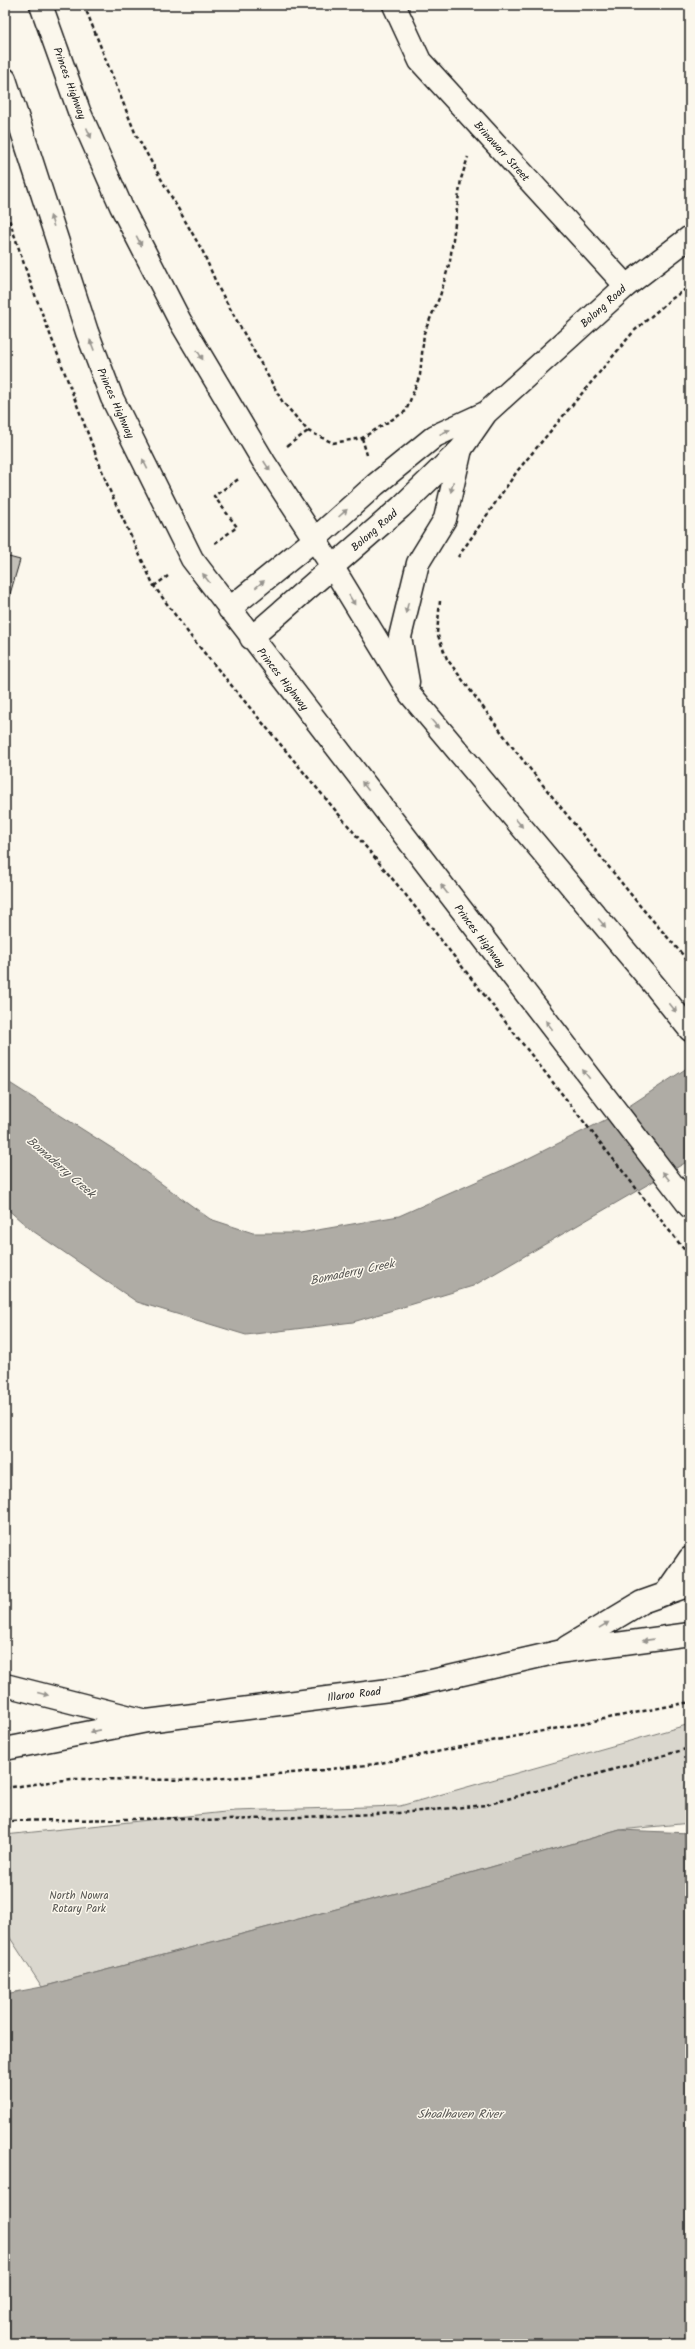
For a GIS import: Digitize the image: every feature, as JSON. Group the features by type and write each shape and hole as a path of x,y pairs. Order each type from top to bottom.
{"main road":[{"name":"Princes Highway","path":"41,5 79,111 121,206 180,321 264,462 332,566 410,694 655,986 690,1030"},
{"name":"Brinawarr Street","path":"394,5 420,61 626,286"},
{"name":"Princes Highway","path":"5,79 87,332 112,398 192,559 572,1056 690,1207"},
{"name":"Bolong Road","path":"251,638 401,507 461,449 486,412 626,286 690,237"},
{"name":"Bolong Road","path":"229,609 315,539 375,485 436,436 486,412"},
{"path":"410,694 400,637 418,563 445,518 461,449"},
{"path":"665,1594 690,1558"},
{"name":"Illaroo Road","path":"558,1652 642,1602 690,1585"},
{"name":"Illaroo Road","path":"5,1749 147,1721 397,1688 558,1652 689,1635"},
{"name":"Illaroo Road","path":"5,1685 147,1721"}],"path":[{"path":"84,5 136,135 200,247 218,287 282,401 308,431 333,443 362,438 406,411 420,375 424,333 440,296 450,261 461,179 472,145 482,128"},
{"path":"5,208 29,279 109,489 154,586 192,638 405,894 690,1257"},
{"path":"455,561 518,470 634,330 670,300 690,286"},
{"path":"154,586 237,527 214,496 308,431"},
{"path":"441,594 437,633 447,659 524,761 641,907 690,963"},
{"path":"5,1788 72,1779 200,1780 306,1772 374,1764 690,1702"},
{"path":"5,1821 191,1818 204,1821 399,1812 486,1806 690,1748"}],"green space":[{"name":"North Nowra Rotary Park","path":"690,1724 690,1823 620,1830 446,1880 42,1987 5,1930 5,1835 235,1811 400,1806"}],"water":[{"name":"Bomaderry Creek","path":"690,1066 690,1160 473,1286 353,1322 246,1335 137,1302 30,1229 5,1207 5,1080 118,1152 210,1219 253,1233 300,1233 399,1216 525,1160 617,1114"},
{"name":"Shoalhaven River","path":"620,1830 690,1833 690,2344 5,2344 5,1994 42,1987 446,1880"}],"building":[{"path":"5,556 20,560 5,611"}]}
